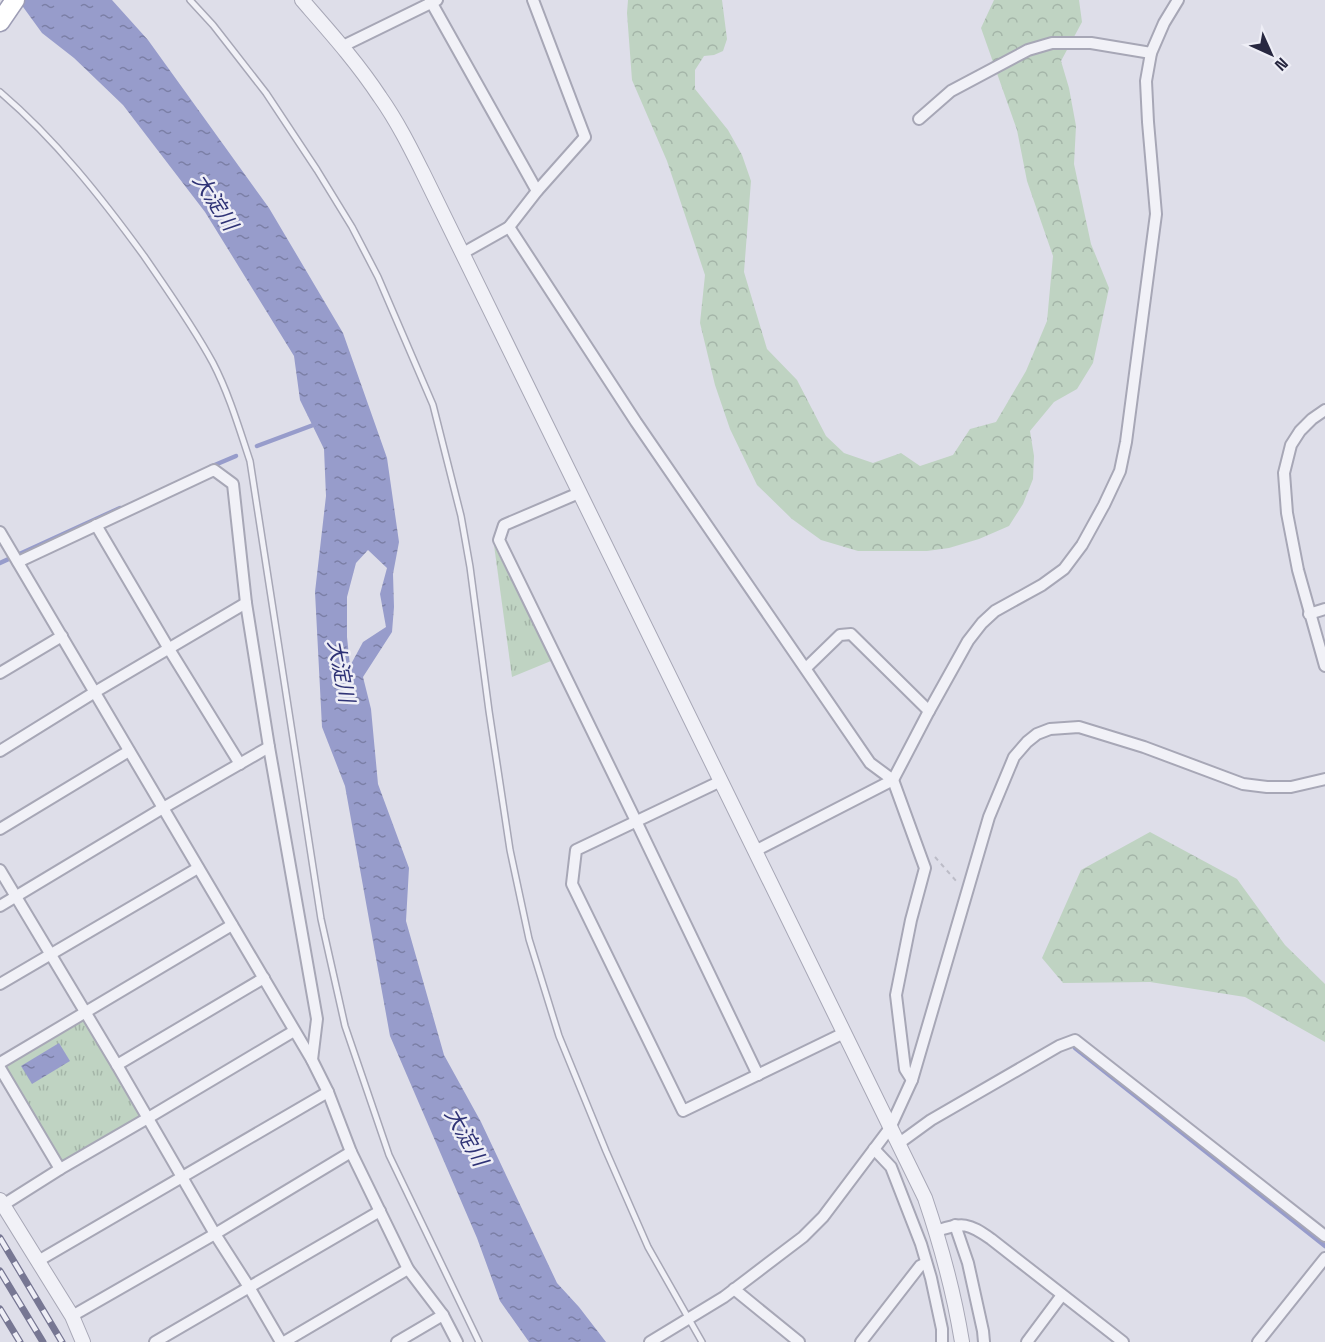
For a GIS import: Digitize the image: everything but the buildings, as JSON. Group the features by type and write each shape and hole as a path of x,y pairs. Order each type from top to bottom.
{"main road":[{"path":"0,22 15,0"}],"street":[{"path":"302,0 343,46 403,133 463,253 925,1198 954,1299 962,1342"},
{"path":"463,253 509,227 537,191 585,137 533,0"},
{"path":"755,851 893,780 928,711 968,641 995,611 1042,585 1064,569 1082,545 1104,506 1120,471 1156,214 1146,81 1151,53 1164,23 1178,0"},
{"path":"343,46 433,1 537,191"},
{"path":"919,119 951,91 1028,50 1052,43 1090,43 1151,53"},
{"path":"509,227 636,422 870,763 893,780 925,868 911,920 896,995 905,1069 912,1080"},
{"path":"1325,410 1300,431 1291,446 1284,473 1287,513 1298,570 1325,666"},
{"path":"17,561 214,470 233,484 246,603 317,1019 312,1060"},
{"path":"579,493 504,525 499,540 758,1075"},
{"path":"96,525 240,764"},
{"path":"0,532 312,1060 328,1092 351,1152 408,1269 442,1315 457,1342"},
{"path":"0,751 246,603"},
{"path":"1309,614 1325,609"},
{"path":"806,668 840,635 851,634 928,711"},
{"path":"0,673 62,636"},
{"path":"650,1342 734,1289 803,1237 823,1217 890,1128 912,1080 989,817 1014,757 1027,742 1037,734 1050,729 1079,727 1144,747 1243,784 1291,787 1325,779"},
{"path":"0,906 269,747"},
{"path":"0,829 129,751"},
{"path":"721,781 576,850 572,884 683,1111 844,1033"},
{"path":"0,984 198,868"},
{"path":"0,870 215,1234 282,1342 408,1269"},
{"path":"0,1063 232,925"},
{"path":"117,1065 264,978"},
{"path":"83,1342 72,1316 2,1202 294,1030"},
{"path":"898,1144 931,1120 1059,1046 1075,1040 1325,1236"},
{"path":"0,1068 60,1169"},
{"path":"38,1261 328,1092"},
{"path":"874,1149 891,1167 921,1244 942,1329 942,1342"},
{"path":"72,1316 351,1152"},
{"path":"155,1342 380,1211"},
{"path":"936,1231 955,1225 973,1227 992,1239 1123,1342"},
{"path":"955,1225 968,1263 984,1342"},
{"path":"1258,1342 1325,1258"},
{"path":"861,1342 920,1266 926,1263"},
{"path":"734,1289 799,1342"},
{"path":"1027,1342 1062,1295"},
{"path":"397,1342 442,1315"}],"lane":[{"path":"190,0 213,25 266,93 352,227 378,277 434,405 461,516 510,850 529,939 559,1036 606,1151 648,1247 702,1342"},
{"path":"0,92 24,113 70,162 119,222 175,300 213,364 232,410 250,461 321,919 345,1026 389,1155 479,1342"}],"path":[{"path":"935,858 967,894"}],"green space":[{"path":"628,0 722,0 727,39 723,51 704,56 695,70 695,89 728,130 742,155 751,181 744,272 767,349 797,380 826,436 844,453 873,463 901,453 920,466 953,455 970,429 996,422 1026,371 1047,321 1053,256 1027,181 1017,130 981,28 994,0 1079,0 1082,22 1061,61 1076,126 1074,164 1091,244 1109,288 1093,363 1077,389 1054,402 1030,431 1034,456 1033,479 1023,504 1009,526 979,539 949,548 927,551 858,551 821,540 792,519 757,485 730,429 715,385 700,323 705,275 667,161 632,80"},
{"path":"494,545 551,661 512,677"},
{"path":"1150,832 1237,879 1285,945 1325,984 1325,1042 1245,997 1150,982 1063,983 1042,958 1081,870"},
{"path":"85,1011 148,1118 60,1169 0,1068"}],"water":[{"name":"大淀川","path":"18,0 112,0 148,40 269,208 343,333 387,458 399,542 393,574 392,632 363,677 371,709 378,784 409,868 406,921 444,1055 481,1122 557,1283 606,1342 529,1342 500,1301 477,1238 390,1036 345,786 322,727 315,592 326,496 324,449 300,400 294,356 205,212 123,105 74,58 42,33","holes":["368,550 387,568 380,594 386,627 363,642 350,666 347,597 356,563"]},
{"path":"59,1043 70,1061 32,1084 21,1066"}],"waterway":[{"path":"257,446 316,424"},
{"path":"210,467 236,456"},
{"path":"0,563 120,508"},
{"path":"1075,1048 1325,1246"}],"railway":[{"path":"0,1238 62,1342"},
{"path":"0,1271 43,1342"},
{"path":"0,1309 20,1342"}]}
